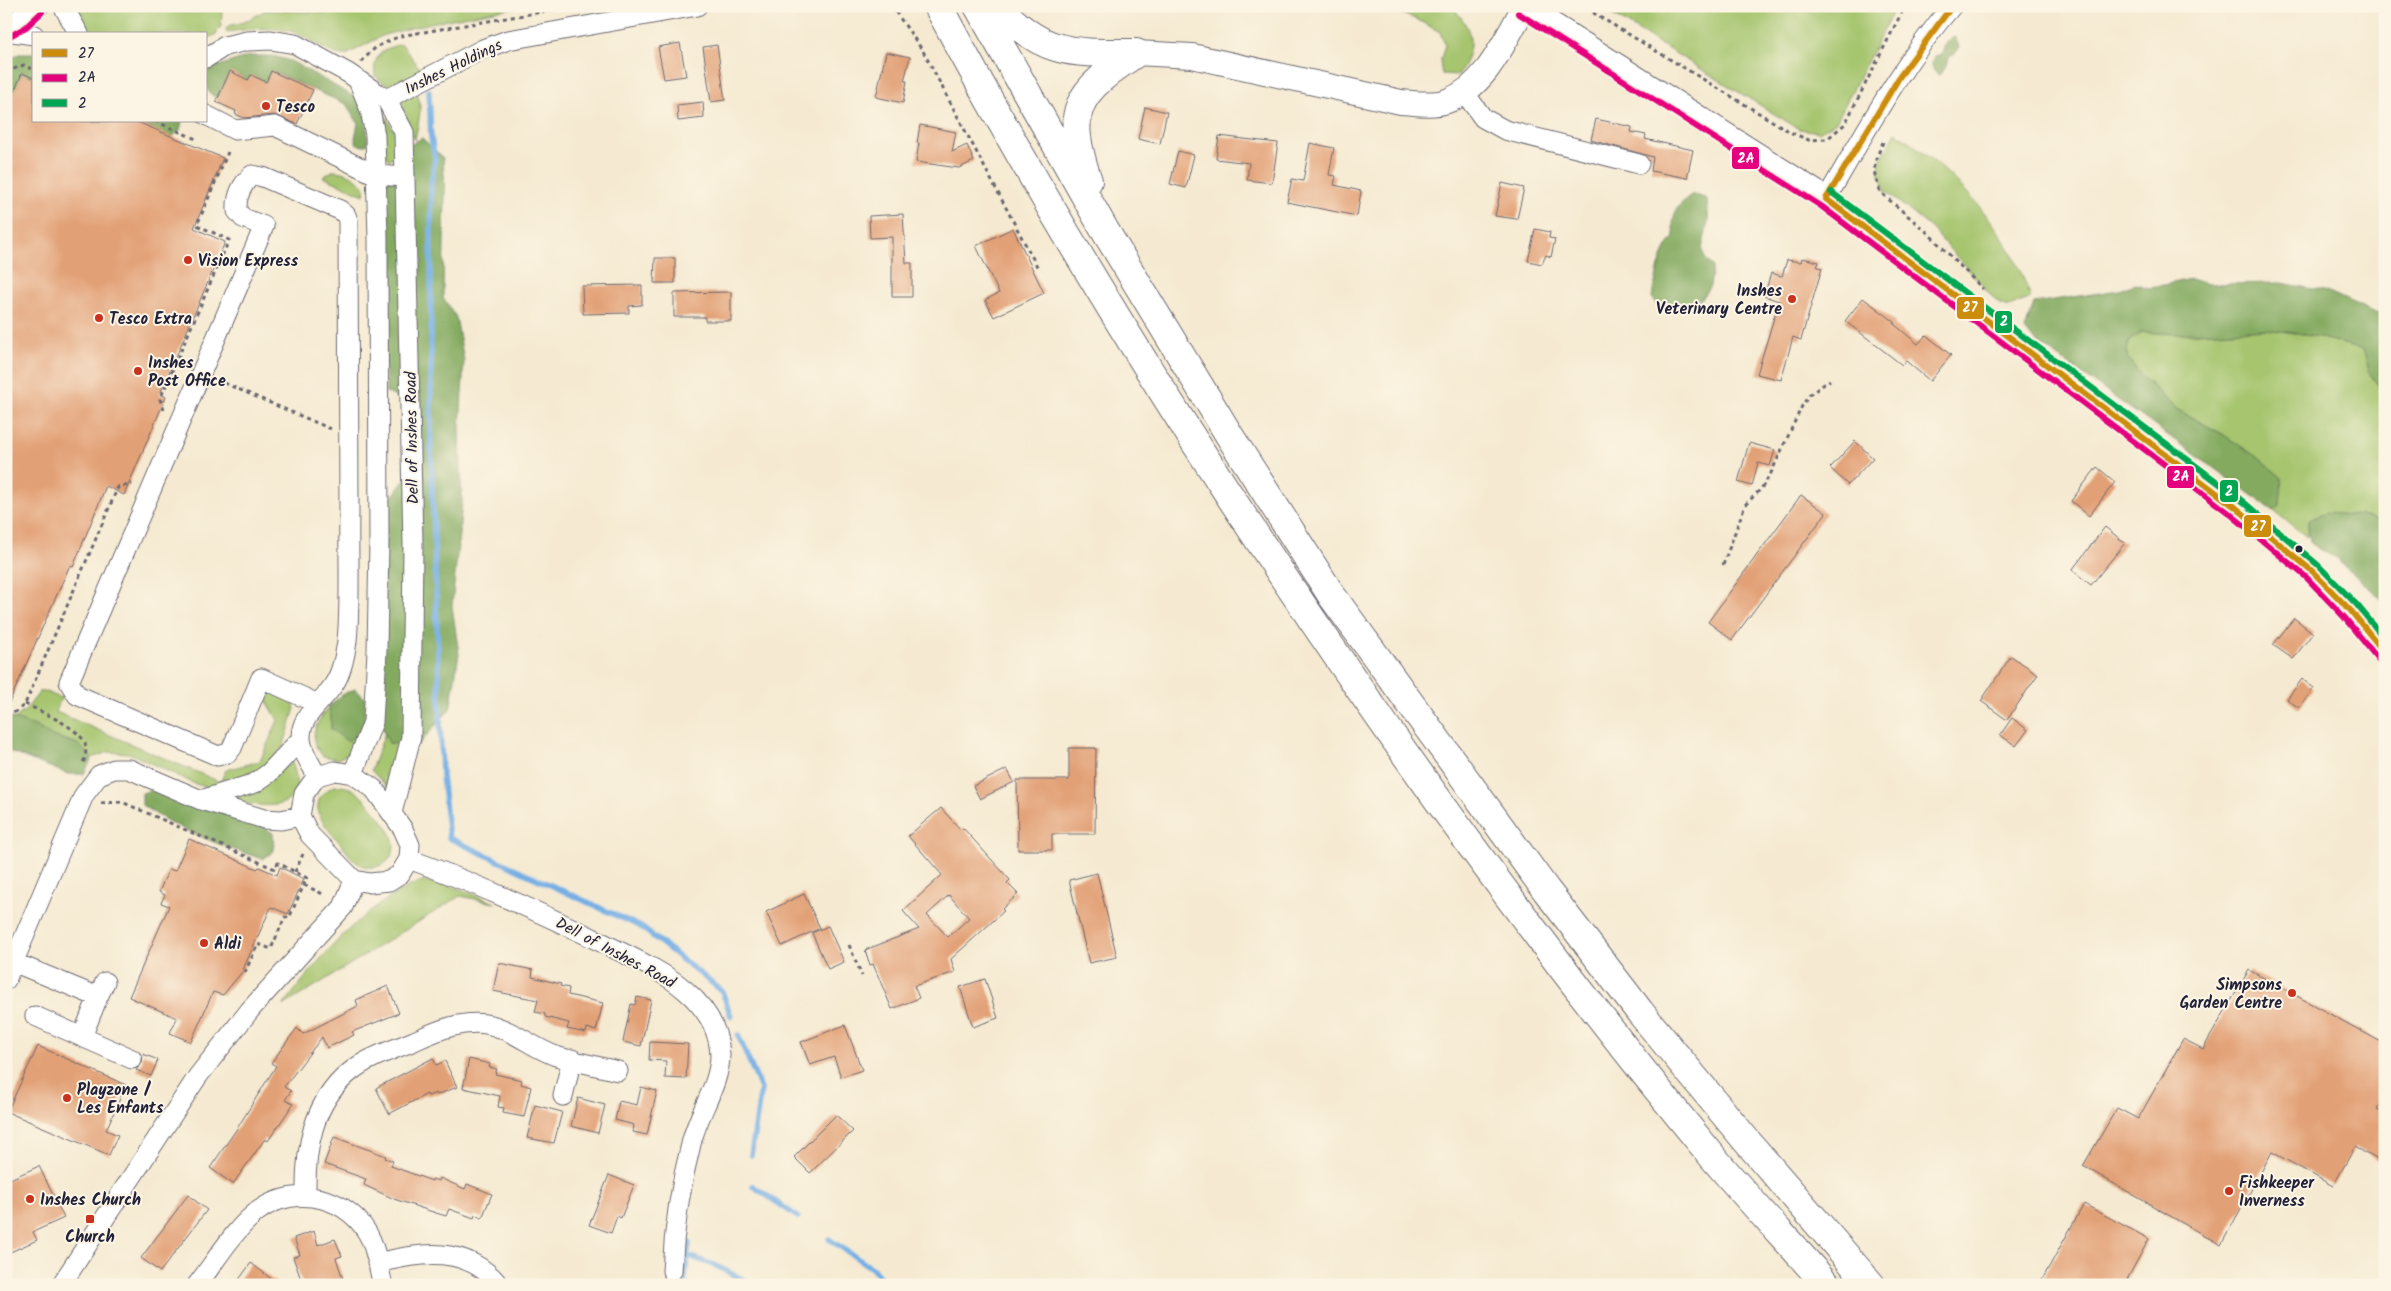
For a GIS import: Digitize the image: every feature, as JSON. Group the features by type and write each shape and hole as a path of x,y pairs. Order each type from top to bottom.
{"highway":[{"path":"938,6 987,98 1182,425 1410,763 1543,943 1713,1157 1827,1285"},
{"path":"978,6 1104,229 1231,438 1344,612 1546,890 1640,1012 1745,1139 1871,1285"},
{"path":"998,6 1023,31 1038,41 1065,51 1136,53"},
{"path":"1104,229 1080,155 1076,134 1077,114 1083,98 1094,83 1136,53"}],"main road":[{"path":"6,30 21,20 36,6"},
{"path":"1136,53 1192,56 1401,102 1423,104 1446,101 1464,92 1481,77 1495,57 1524,6 1826,199 2234,506 2312,571 2351,611 2385,653"}],"street":[{"path":"63,6 78,32"},
{"name":"Inshes Holdings","path":"386,98 483,49 508,40 697,6"},
{"path":"1826,199 1888,92 1932,29 1952,6"},
{"path":"6,30 32,35"},
{"name":"Dell of Inshes Road","path":"208,57 225,46 271,40 295,44 353,76 386,98 404,132 413,544 411,737 392,813"},
{"name":"Dell of Inshes Road","path":"353,76 370,110 375,134 379,532 377,651 373,722 353,774"},
{"path":"1464,92 1482,118 1505,130 1639,164"},
{"path":"208,116 235,130 276,126 376,175 405,177"},
{"path":"317,776 306,756 301,739 301,731 310,712 318,704 333,686 341,672 347,642 350,345 348,221 346,214 263,177 252,175 243,183 236,202 236,211 243,218 264,226 69,682 77,695 218,756 228,753 232,748 261,678 318,704"},
{"path":"201,800 255,783 269,773 301,739"},
{"path":"6,980 84,795 99,775 114,769 129,769 201,800 264,819 281,820 300,816"},
{"path":"335,771 353,774 374,789 392,813 410,845 409,859 400,874 388,881 370,883 354,880 310,835 300,816 304,794 317,776 335,771"},
{"name":"Dell of Inshes Road","path":"409,859 544,914 650,967 685,990 707,1015 716,1030 720,1057 715,1077 692,1139 674,1242 672,1271"},
{"path":"61,1285 198,1076 250,1010 343,907 354,880"},
{"path":"13,962 102,989 82,1037"},
{"path":"35,1016 132,1059"},
{"path":"306,1196 308,1146 316,1120 328,1096 350,1072 371,1059 441,1029 466,1024 490,1025 515,1034 555,1056 618,1071"},
{"path":"563,1096 572,1059"},
{"path":"197,1285 236,1234 258,1211 280,1200 306,1196 334,1201 357,1218 371,1240 382,1285"},
{"path":"377,1263 415,1255 440,1253 470,1262 484,1270 500,1285"}],"path":[{"path":"353,76 376,47 400,36 577,6"},
{"path":"890,6 895,10 923,51 1039,270"},
{"path":"1588,6 1595,14 1792,133 1809,140 1827,139 1845,124 1905,6"},
{"path":"6,72 24,65 32,69"},
{"path":"157,122 196,139"},
{"path":"161,418 164,409 160,400 229,240 197,225 228,152"},
{"path":"174,368 210,384 213,378 339,432"},
{"path":"1723,565 1745,505 1761,489 1771,473 1787,444 1802,406 1809,395 1830,380"},
{"path":"6,716 17,711 24,704 118,488 131,486 135,477"},
{"path":"24,704 74,730 85,741 86,749 81,768"},
{"path":"84,795 101,803 122,802 275,869 278,863 307,878 289,918 286,917 271,949 258,944 245,972"},
{"path":"295,872 303,854"},
{"path":"304,885 323,894"},
{"path":"849,945 862,976"}],"green space":[{"path":"71,6 198,6 222,11 221,27 217,30 217,34 208,38 208,32 90,32 81,24"},
{"path":"327,6 521,6 431,23 384,35 346,55 332,53 299,34 285,30 260,29 227,32 226,29 228,26 244,22 266,10 327,13"},
{"path":"1382,6 1451,6 1465,23 1470,39 1468,55 1459,75 1442,74 1440,62 1445,45 1440,32 1418,20"},
{"path":"1598,6 1896,6 1836,122 1819,132 1799,129"},
{"path":"1955,37 1959,46 1955,54 1949,57 1947,66 1939,75 1934,71 1931,62 1935,56 1942,54 1946,41"},
{"path":"402,44 425,76 388,87 375,76 375,63 384,51"},
{"path":"19,54 32,54 32,77 22,73 6,115 6,59"},
{"path":"249,56 273,56 291,61 358,99 366,115 368,144 362,146 356,143 358,123 346,104 271,71 266,82 251,75 248,80 230,72 217,98 208,90 208,69"},
{"path":"415,91 420,102 420,109 415,141 401,105 402,101"},
{"path":"385,115 396,135 396,155 389,160 384,154"},
{"path":"137,122 182,122 180,130 172,137"},
{"path":"1896,132 1947,173 1978,204 2015,259 2031,298 2009,307 1998,303 1931,228 1885,191 1879,171 1880,160"},
{"path":"422,138 443,158 445,192 443,298 456,317 464,361 460,428 462,503 452,606 459,654 450,709 418,745 389,743 380,722 386,505 406,478 403,401 386,392 383,181 400,151"},
{"path":"332,171 346,173 355,178 365,188 364,195 323,177"},
{"path":"1693,194 1707,199 1708,220 1702,248 1704,257 1713,266 1710,286 1697,304 1677,311 1657,306 1652,297 1662,258 1674,237 1673,223 1676,212 1678,207"},
{"path":"2190,279 2208,284 2282,283 2329,292 2375,313 2385,315 2385,395 2370,374 2363,349 2311,335 2265,329 2177,334 2141,332 2128,342 2127,357 2142,377 2178,410 2224,435 2260,459 2282,478 2280,506 2274,511 2033,339 2025,329 2034,303 2119,290 2135,284 2150,288"},
{"path":"2265,329 2311,335 2363,349 2370,374 2385,394 2385,521 2365,516 2308,520 2308,538 2274,511 2280,506 2224,435 2178,410 2142,377 2127,357 2128,342 2141,332 2177,334"},
{"path":"2326,513 2365,516 2385,521 2385,602 2335,558 2310,543 2308,520"},
{"path":"355,689 365,698 365,718 358,733 347,741 331,729 329,707 341,695"},
{"path":"41,690 61,698 56,712 220,782 226,770 260,761 278,720 264,696 266,693 283,696 295,708 283,748 255,775 211,788 195,784 129,753 108,752 92,758 78,744 52,736 35,726 13,719 25,711"},
{"path":"329,707 331,729 366,723 353,751 338,759 323,756 315,743 314,737 317,725"},
{"path":"6,716 35,726 52,736 78,744 92,758 84,774 68,774 6,750"},
{"path":"385,733 389,743 400,744 388,788 371,770"},
{"path":"292,763 296,780 295,792 290,799 280,804 256,805 230,799"},
{"path":"334,786 348,787 357,792 387,827 394,844 394,849 387,862 376,867 367,867 356,862 323,822 318,807 319,800 324,793"},
{"path":"163,787 256,822 273,833 274,851 263,859 232,849 170,822 142,805 142,793"},
{"path":"419,882 439,883 495,903 460,896 283,1006 311,970 360,919 398,892"}],"building":[{"path":"680,43 686,76 664,79 658,47"},
{"path":"717,45 725,100 711,102 703,47"},
{"path":"886,52 910,57 904,81 907,81 903,103 876,97"},
{"name":"Tesco","path":"230,71 248,80 251,75 266,82 271,71 313,90 297,124 274,115 244,118 235,114 236,111 216,102"},
{"name":"Tesco Extra","path":"22,73 32,77 32,122 137,122 223,158 194,228 225,242 160,394 166,397 124,495 106,486 73,567 70,565 6,710 6,111"},
{"path":"703,102 704,118 678,121 677,105"},
{"path":"1145,107 1167,112 1160,144 1138,139"},
{"path":"1596,119 1632,127 1631,132 1646,135 1645,139 1693,150 1687,178 1651,171 1653,157 1591,140"},
{"path":"920,125 956,132 952,152 967,145 974,161 959,168 916,162"},
{"path":"1219,136 1278,143 1272,183 1247,180 1249,163 1216,159"},
{"path":"1310,143 1334,148 1329,175 1336,176 1334,185 1361,191 1357,216 1287,202 1292,179 1303,181"},
{"path":"1178,151 1194,155 1186,188 1170,184"},
{"path":"1502,183 1524,188 1517,219 1495,216"},
{"path":"903,214 906,263 912,263 912,297 892,297 892,237 870,238 869,216"},
{"path":"1013,228 1044,293 994,317 985,300 999,293 976,246"},
{"path":"1535,229 1550,232 1549,238 1555,239 1551,257 1546,255 1542,264 1528,261"},
{"path":"655,258 675,258 675,283 654,283"},
{"name":"Inshes Veterinary Centre","path":"1802,258 1819,262 1817,267 1822,268 1801,340 1793,337 1781,380 1757,374 1779,301 1764,296 1771,273 1782,276 1787,260 1801,262"},
{"path":"642,285 642,305 629,306 629,313 583,314 582,286"},
{"path":"731,292 731,321 705,321 705,317 674,317 674,293"},
{"path":"1863,298 1895,322 1894,324 1918,344 1926,335 1951,355 1930,381 1906,361 1902,365 1845,321"},
{"path":"1855,441 1873,458 1848,485 1830,468"},
{"path":"1749,443 1775,450 1770,466 1758,463 1752,486 1738,482"},
{"path":"2097,467 2115,482 2089,516 2071,501"},
{"path":"1801,495 1826,513 1732,640 1708,622"},
{"path":"2105,527 2125,543 2091,585 2072,570"},
{"path":"2294,618 2313,633 2293,659 2273,645"},
{"path":"2011,656 2038,674 2007,720 1981,701"},
{"path":"2302,679 2314,688 2299,708 2287,699"},
{"path":"2012,718 2028,730 2016,746 2000,735"},
{"path":"1069,748 1096,748 1095,834 1052,834 1052,850 1018,850 1017,780 1069,780"},
{"path":"1007,769 1014,782 980,799 973,786"},
{"path":"941,808 961,830 963,828 1010,880 1007,883 1018,894 1002,909 1004,911 951,959 955,972 914,986 919,998 892,1009 873,964 870,965 865,950 919,929 903,911 942,875 908,836","holes":["949,895 969,918 948,937 927,915"]},
{"name":"Aldi","path":"189,839 257,869 259,867 277,875 280,867 304,879 288,914 271,907 242,972 223,995 213,992 191,1042 170,1033 177,1018 129,997 169,906 161,903 165,895 159,892 169,869 175,871"},
{"path":"1097,873 1117,957 1089,963 1069,880"},
{"path":"804,894 820,928 782,946 766,912"},
{"path":"828,926 844,962 828,969 812,933"},
{"path":"499,963 533,970 532,977 561,984 560,986 569,988 568,995 603,1003 596,1031 587,1028 586,1033 567,1029 569,1023 545,1017 545,1014 535,1012 538,1000 493,991"},
{"path":"2249,970 2385,1044 2385,1095 2377,1109 2385,1113 2385,1164 2355,1147 2333,1186 2272,1152 2221,1245 2083,1166 2117,1108 2138,1119 2183,1039 2203,1049"},
{"path":"985,979 998,1018 973,1027 960,987"},
{"path":"388,986 399,1013 352,1032 354,1035 327,1048 322,1037 284,1087 291,1091 285,1100 293,1104 268,1141 265,1139 233,1184 210,1168 276,1066 271,1063 297,1028 303,1034 358,1006 356,1000"},
{"path":"637,997 651,1000 641,1046 623,1042 631,1004 635,1005"},
{"path":"845,1025 862,1070 841,1077 834,1057 810,1065 801,1042"},
{"path":"650,1042 688,1044 686,1079 665,1078 666,1061 649,1060"},
{"name":"Playzone / Les Enfants","path":"38,1046 126,1085 106,1130 118,1135 109,1155 7,1112"},
{"path":"143,1054 158,1060 151,1076 136,1070 142,1063"},
{"path":"433,1058 436,1065 445,1061 457,1087 437,1095 436,1093 428,1096 427,1094 389,1114 376,1088"},
{"path":"469,1059 490,1064 489,1067 497,1069 495,1074 522,1080 521,1084 531,1087 524,1117 503,1113 504,1108 498,1107 500,1096 463,1088"},
{"path":"641,1087 657,1091 647,1135 633,1132 634,1125 615,1120 619,1101 637,1105"},
{"path":"578,1098 605,1105 598,1133 571,1126"},
{"path":"535,1105 562,1112 554,1143 527,1138"},
{"path":"836,1115 853,1131 810,1173 794,1157"},
{"path":"334,1137 386,1156 385,1158 393,1161 391,1166 432,1181 432,1179 439,1181 440,1178 465,1189 467,1184 492,1194 482,1218 475,1215 474,1218 449,1209 446,1216 394,1199 364,1185 366,1179 324,1164"},
{"name":"Inshes Church","path":"39,1166 64,1218 33,1232 37,1240 6,1254 6,1181"},
{"path":"609,1175 634,1185 621,1218 617,1216 611,1233 589,1225"},
{"path":"188,1195 207,1210 160,1272 141,1258"},
{"path":"2084,1204 2149,1239 2124,1285 2039,1285"},
{"path":"314,1231 318,1245 335,1239 342,1256 336,1258 345,1285 303,1285 293,1257 300,1255 294,1238"},
{"path":"251,1263 279,1285 235,1285"}],"waterway":[{"path":"429,91 431,138 435,158 431,183 431,446 442,776 449,838 641,927 722,991 731,1016"},
{"path":"738,1035 761,1089 751,1155"},
{"path":"753,1186 798,1217"},
{"path":"829,1239 873,1269 886,1285"},
{"path":"684,1285 689,1243"},
{"path":"688,1256 714,1265 754,1285"}],"transit line":[{"name":"27","path":"1826,199 1900,76 1952,6"},
{"name":"2A","path":"10,36 26,27 42,12"},
{"name":"2A","path":"1518,13 1821,206 2229,513 2306,577 2344,617 2378,659"},
{"name":"2","path":"1831,192 2240,499 2318,565 2357,605 2385,639"},
{"name":"27","path":"1826,199 2234,506 2312,571 2351,611 2385,653"}],"place":[{"name":"Tesco","path":"266,106"},
{"name":"Vision Express","path":"188,260"},
{"name":"Inshes Veterinary Centre","path":"1792,299"},
{"name":"Tesco Extra","path":"99,318"},
{"name":"Inshes Post Office","path":"138,371"},
{"name":"Aldi","path":"204,943"},
{"name":"Simpsons Garden Centre","path":"2292,993"},
{"name":"Playzone / Les Enfants","path":"67,1098"},
{"name":"Fishkeeper Inverness","path":"2229,1191"},
{"name":"Inshes Church","path":"30,1199"},
{"name":"Church","path":"90,1219"}]}
